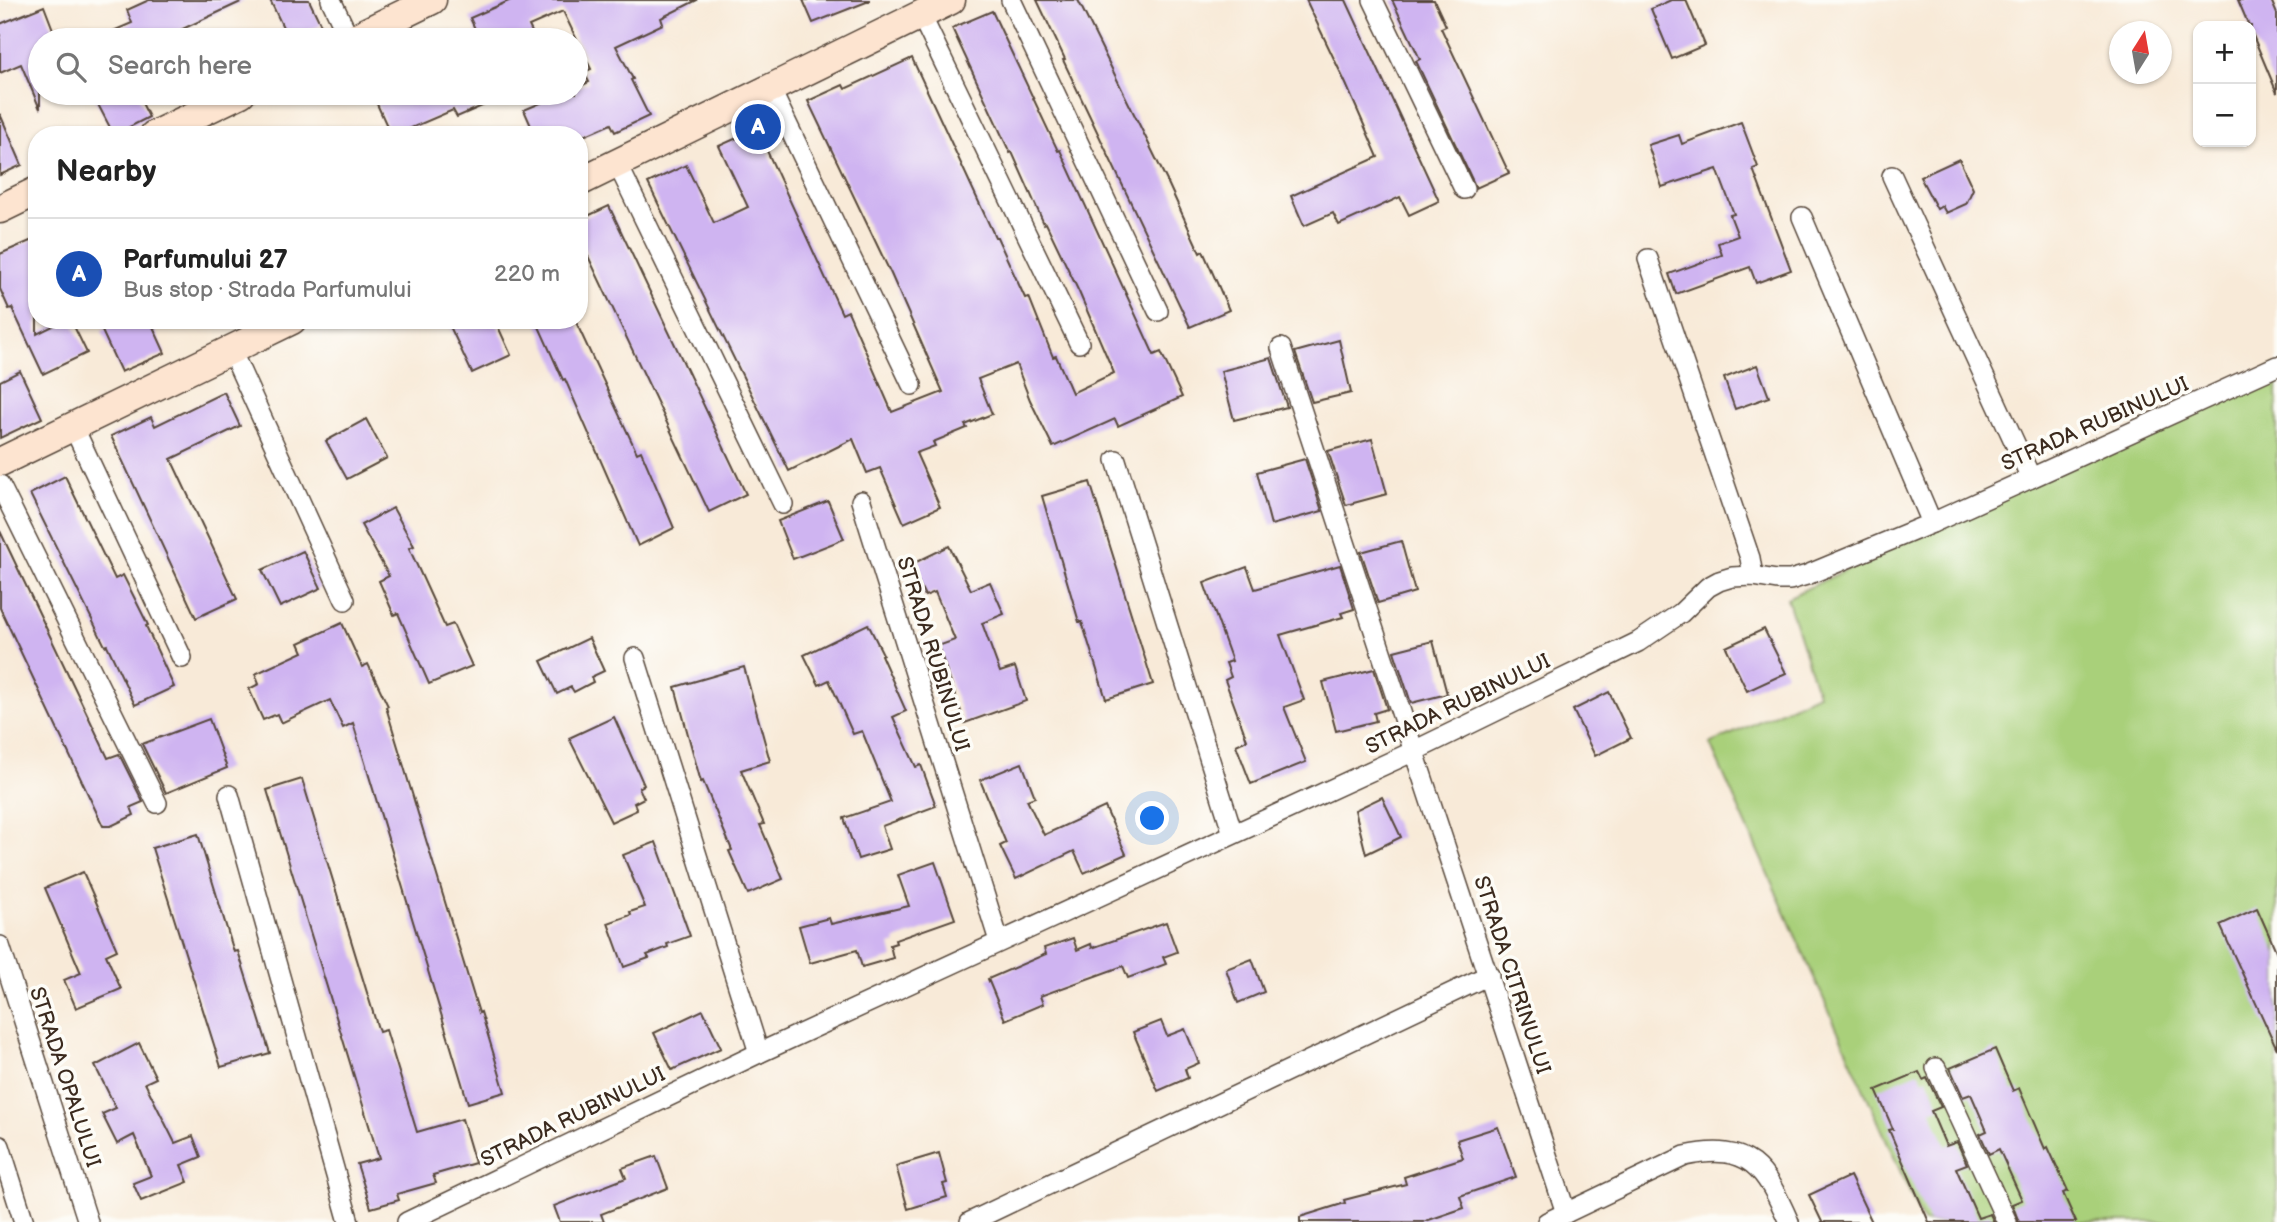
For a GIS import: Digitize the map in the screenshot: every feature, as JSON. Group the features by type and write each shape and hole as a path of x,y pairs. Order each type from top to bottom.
{"street":[{"path":"331,0 344,28"},
{"path":"375,28 432,0"},
{"path":"588,178 951,0"},
{"path":"1011,0 1158,311"},
{"path":"1373,0 1464,189"},
{"path":"920,15 1079,343"},
{"path":"769,88 912,386"},
{"path":"172,126 216,105"},
{"path":"617,163 783,504"},
{"path":"1892,176 2031,478"},
{"path":"0,209 28,195"},
{"path":"1802,217 1932,523"},
{"path":"1647,259 1753,576"},
{"path":"0,462 273,329"},
{"name":"STRADA CITRINULUI","path":"1280,348 1566,1213"},
{"path":"231,349 345,600"},
{"name":"STRADA RUBINULUI","path":"407,1222 759,1053 1412,752 1638,642 1681,613 1719,580 1753,576 1790,580 1807,575 1932,523 2277,366"},
{"path":"73,426 182,658"},
{"path":"1116,460 1233,834"},
{"path":"0,485 157,803"},
{"name":"STRADA RUBINULUI","path":"861,501 999,941"},
{"path":"635,659 759,1053"},
{"path":"229,795 349,1222"},
{"name":"STRADA OPALULUI","path":"0,946 88,1222"},
{"path":"970,1222 1489,975"},
{"path":"1936,1068 2007,1222"},
{"path":"0,1146 24,1222"},
{"path":"1547,1222 1685,1156 1709,1151 1734,1155 1757,1166 1773,1186 1789,1222"}],"green space":[{"path":"2277,365 2277,1222 1923,1222 1710,744 1818,694 1787,598"}],"building":[{"path":"149,0 245,0 185,28 120,28 132,23 127,10"},
{"path":"270,0 309,0 321,25 315,28 283,28"},
{"path":"511,0 697,0 661,18 663,24 616,46 649,116 615,132 611,124 588,134 588,126 531,126 524,110 536,105 588,105 588,70 591,69 588,63 588,28 571,28 563,11 529,26 530,28 475,28 470,18"},
{"path":"803,0 869,0 869,1 813,23"},
{"path":"1037,0 1078,0 1200,253 1203,251 1229,310 1190,327"},
{"path":"1306,0 1346,0 1439,201 1409,215 1400,197 1339,225 1333,213 1304,226 1291,196 1378,157"},
{"path":"1392,0 1434,0 1446,26 1441,28 1509,173 1476,188 1416,61 1420,59"},
{"path":"1671,0 1686,0 1705,45 1672,59 1651,9"},
{"path":"2238,0 2271,0 2277,14 2277,93 2256,43 2256,21 2247,21"},
{"path":"44,6 52,28 28,28 28,81 21,64 0,73 0,24"},
{"path":"992,11 1058,151 1060,150 1154,355 1161,352 1182,397 1118,426 1115,419 1053,447 1016,364 978,379 992,414 965,425 967,428 933,442 935,446 916,453 940,507 904,523 880,468 867,473 853,439 789,471 648,183 686,165 714,223 748,207 719,146 757,129 842,314 848,311 892,412 943,392 891,274 808,101 843,85 845,89 912,58 995,237 1025,298 1029,297 1053,357 1056,356 1072,393 1114,373 1079,292 952,28"},
{"path":"98,105 143,105 149,117 132,126 109,126"},
{"path":"377,105 484,105 457,117 453,110 416,126 387,126"},
{"path":"0,114 22,165 0,175"},
{"path":"1741,122 1758,167 1753,169 1791,270 1756,283 1750,267 1676,294 1669,274 1722,255 1718,243 1738,236 1730,215 1734,214 1717,169 1662,187 1648,145 1679,135 1682,144"},
{"path":"1959,159 1973,189 1966,204 1946,213 1942,206 1937,209 1920,177"},
{"path":"609,206 746,494 709,512 588,256 588,216"},
{"path":"28,242 28,329 37,329 37,334 47,329 75,329 87,353 43,374 12,308 9,309 0,289 0,254"},
{"path":"154,329 165,353 121,372 102,331"},
{"path":"451,329 499,329 511,355 472,373"},
{"path":"540,329 579,329 637,453 641,451 674,528 638,546 565,379 563,380"},
{"path":"1339,340 1351,393 1312,402 1295,352"},
{"path":"1271,358 1287,407 1234,420 1221,371"},
{"path":"1757,365 1769,397 1735,409 1724,378"},
{"path":"20,371 42,418 0,438 0,381"},
{"path":"224,392 240,426 171,459 237,599 196,618 111,436 151,417 155,426"},
{"path":"366,419 387,458 347,479 326,441"},
{"path":"1372,439 1387,494 1346,505 1328,451"},
{"path":"1305,459 1322,511 1271,525 1257,472"},
{"path":"65,476 115,579 123,575 174,687 135,705 30,494"},
{"path":"1090,482 1153,684 1106,699 1082,622 1079,622 1042,496"},
{"path":"828,501 844,539 793,559 778,521"},
{"path":"393,508 414,546 409,548 445,627 453,624 472,666 429,684 398,613 394,615 379,581 389,576 361,525"},
{"path":"0,531 108,758 119,754 143,802 131,807 134,815 111,826 103,826 0,608"},
{"path":"1401,541 1415,592 1378,603 1361,552"},
{"path":"949,546 971,590 990,582 1004,614 982,623 1000,672 1015,667 1026,701 965,723 938,646 955,640 935,592 925,596 910,565"},
{"path":"303,551 321,588 280,607 262,570"},
{"path":"1340,565 1354,609 1341,613 1343,617 1280,635 1304,700 1284,707 1306,762 1251,784 1236,745 1247,740 1225,680 1231,677 1226,663 1232,661 1204,583 1247,567 1255,589"},
{"path":"342,623 362,667 368,664 388,706 386,707 423,830 505,1092 468,1103 353,723 343,728 330,700 281,723 277,714 263,720 249,689 259,684 255,674 303,652 299,643"},
{"path":"868,624 906,711 893,717 916,767 921,765 936,806 882,826 890,849 858,859 844,818 891,802 862,731 853,734 829,680 819,685 804,655"},
{"path":"1764,629 1786,673 1747,691 1726,647"},
{"path":"589,638 604,671 591,677 593,682 574,692 571,687 557,694 541,661"},
{"path":"1433,641 1447,694 1411,703 1394,651"},
{"path":"744,667 770,761 741,770 783,879 748,894 729,851 732,850 703,781 701,782 675,687"},
{"path":"1374,669 1387,709 1374,713 1376,721 1336,731 1323,682"},
{"path":"1609,692 1631,738 1595,756 1573,710"},
{"path":"614,717 644,785 639,788 644,798 634,803 637,810 611,822 569,738"},
{"path":"209,719 227,768 166,793 142,744"},
{"path":"1022,763 1035,797 1027,800 1044,835 1105,807 1126,854 1084,873 1074,851 1016,879 1000,846 1006,843 980,780"},
{"path":"302,779 379,1032 386,1030 417,1132 462,1119 475,1163 433,1175 436,1183 397,1194 399,1200 371,1208 357,1164 379,1158 267,790"},
{"path":"1382,797 1401,837 1366,854 1355,810"},
{"path":"198,834 234,952 238,951 270,1053 221,1067 152,848"},
{"path":"656,842 690,936 667,944 668,947 647,955 649,958 624,967 608,923 645,907 623,855"},
{"path":"935,862 955,919 895,940 896,943 890,945 893,958 862,967 857,950 810,963 799,926 829,918 831,924 909,906 898,875"},
{"path":"83,872 117,950 106,955 121,989 76,1008 64,980 81,973 45,888"},
{"path":"2257,908 2277,953 2277,1049 2220,925"},
{"path":"1166,922 1177,952 1163,957 1166,964 1128,978 1123,966 1040,996 1043,1004 1005,1020 988,979 1046,954 1044,948 1073,938 1077,950 1091,944 1092,948"},
{"path":"1252,959 1264,992 1238,1003 1226,969"},
{"path":"703,1010 721,1048 672,1070 654,1033"},
{"path":"1161,1021 1167,1036 1185,1029 1199,1063 1185,1069 1188,1078 1158,1091 1133,1032"},
{"path":"139,1043 156,1078 145,1083 175,1143 193,1136 201,1157 181,1165 188,1182 141,1201 133,1183 151,1176 134,1135 117,1144 102,1114 116,1108 95,1066"},
{"path":"1995,1049 2013,1091 2019,1088 2045,1149 2048,1147 2068,1191 2063,1193 2076,1222 2019,1222 2012,1204 2022,1200 1999,1149 1989,1154 1980,1134 1987,1131 1971,1094 1963,1097 1950,1068"},
{"path":"1919,1072 1923,1080 1927,1078 1941,1107 1931,1111 1946,1146 1957,1142 1967,1164 1956,1168 1978,1218 1990,1214 1994,1222 1929,1222 1889,1130 1893,1129 1876,1090"},
{"path":"1498,1127 1516,1177 1460,1196 1464,1208 1423,1222 1300,1222 1300,1217 1345,1203 1344,1200 1406,1184 1404,1177 1463,1158 1457,1140"},
{"path":"939,1153 947,1183 943,1184 947,1197 908,1209 896,1166"},
{"path":"656,1156 668,1188 601,1214 604,1222 560,1222 554,1206 626,1178 622,1168"},
{"path":"1850,1176 1872,1222 1822,1222 1809,1195"}],"place":[{"name":"Parfumului 27","path":"758,127"}]}
